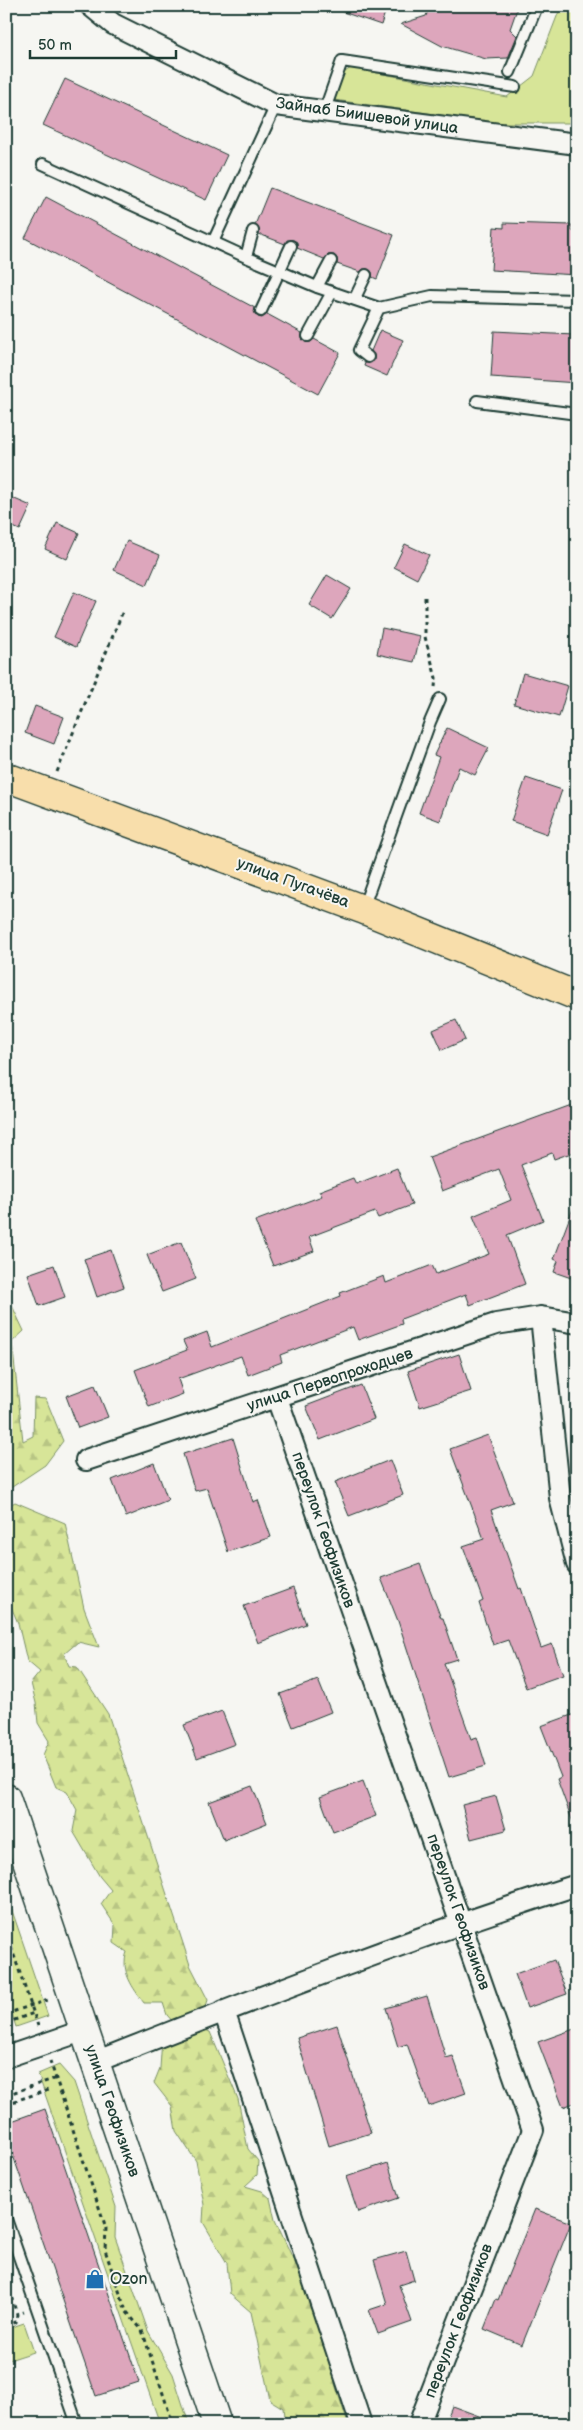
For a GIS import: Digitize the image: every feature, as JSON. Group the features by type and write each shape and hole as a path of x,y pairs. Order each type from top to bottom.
{"main road":[{"name":"улица Пугачёва","path":"6,777 362,909 577,996"}],"street":[{"name":"Зайнаб Биишевой улица","path":"92,6 113,24 276,105 577,144"},
{"name":"улица Первопроходцев","path":"86,1460 496,1324 541,1317 577,1323"},
{"path":"541,1317 560,1498 577,1564"},
{"name":"переулок Геофизиков","path":"276,1398 462,1922 533,2130 419,2424"},
{"name":"улица Геофизиков","path":"6,1798 217,2424"},
{"path":"95,2062 224,2011 462,1922 577,1885"},
{"path":"224,2011 361,2424"},
{"path":"6,2057 84,2030"}],"lane":[{"path":"510,72 537,6"},
{"path":"324,112 342,61 516,87"},
{"path":"213,242 276,105"},
{"path":"43,164 246,257 317,287 355,298 379,308 432,296 577,300"},
{"path":"246,257 253,231"},
{"path":"261,311 291,246"},
{"path":"317,287 331,261"},
{"path":"355,298 366,275"},
{"path":"308,336 332,292"},
{"path":"368,357 358,350 379,308"},
{"path":"477,401 577,414"},
{"path":"362,909 440,699"},
{"path":"6,2219 77,2424"}],"path":[{"path":"425,597 424,637 436,678 430,722"},
{"path":"49,794 123,611"},
{"path":"6,1932 106,2228 106,2250 126,2311 142,2330 174,2424"},
{"path":"6,2014 72,1992"},
{"path":"6,2023 34,2013"},
{"path":"6,2095 56,2078"},
{"path":"6,2104 51,2089"},
{"path":"6,2282 17,2314 16,2322 6,2326"},
{"path":"17,2314 37,2307"}],"green space":[{"path":"561,6 577,6 577,117 571,123 499,123 334,100 340,75 351,68 507,97 534,76"},
{"path":"6,1293 24,1331 12,1342 23,1441 33,1436 34,1398 46,1399 63,1441 45,1465 6,1491"},
{"path":"15,1502 65,1523 84,1608 99,1647 78,1642 64,1654 69,1666 77,1667 108,1714 190,1965 208,2000 205,2009 174,2023 167,2015 163,2003 144,2003 126,1973 125,1959 127,1952 114,1943 115,1925 101,1904 111,1890 100,1877 73,1831 77,1810 67,1792 56,1787 43,1755 49,1741 38,1723 31,1683 40,1672 27,1661 18,1623 6,1595 6,1507"},
{"path":"6,1893 48,2016 16,2027 6,1996"},
{"path":"195,2025 210,2032 238,2099 248,2149 258,2161 257,2175 245,2186 262,2191 270,2198 275,2220 308,2291 335,2373 335,2384 348,2424 285,2424 283,2408 270,2400 251,2312 230,2294 227,2263 203,2222 204,2205 196,2161 176,2131 172,2106 154,2083 160,2068 162,2039"},
{"path":"59,2065 74,2082 116,2207 115,2237 148,2331 173,2374 189,2424 160,2424 38,2074"},
{"path":"24,2323 34,2352 6,2361 6,2329"}],"building":[{"path":"335,6 387,6 381,25 334,9"},
{"path":"430,6 518,6 510,29 517,36 508,58 486,59 442,46 401,24 426,16"},
{"path":"65,79 227,155 206,200 43,125"},
{"path":"270,188 394,235 377,279 372,277 372,272 368,269 363,269 360,272 337,264 337,258 334,255 328,255 324,259 297,248 297,242 293,240 287,240 285,244 259,234 259,229 255,225"},
{"path":"46,197 255,308 254,312 258,317 262,318 267,314 302,333 302,339 305,342 311,342 314,339 340,353 318,394 25,238"},
{"path":"504,223 572,225 572,231 577,232 577,275 491,270 494,227 504,228"},
{"path":"380,330 403,340 387,376 364,366 365,363 374,361 374,355 371,351"},
{"path":"494,331 574,335 573,341 577,341 577,383 491,377"},
{"path":"10,497 31,506 20,530 6,524 6,505"},
{"path":"57,523 79,533 67,559 45,549"},
{"path":"127,541 160,555 147,585 114,570"},
{"path":"405,544 429,555 417,579 394,567"},
{"path":"327,575 351,589 332,619 309,605"},
{"path":"74,592 96,601 76,647 54,637"},
{"path":"382,628 420,636 414,662 377,654"},
{"path":"523,673 568,686 559,717 514,704"},
{"path":"35,706 64,717 54,744 25,733"},
{"path":"447,728 489,748 475,775 459,767 440,821 419,813 439,757 434,755"},
{"path":"526,778 562,790 547,834 511,821"},
{"path":"456,1020 465,1040 442,1050 433,1030"},
{"path":"577,1103 577,1151 554,1159 552,1153 521,1165 543,1220 507,1235 525,1284 470,1305 466,1294 401,1319 402,1324 358,1340 353,1327 280,1355 282,1362 248,1375 241,1356 178,1379 183,1394 149,1407 135,1370 187,1350 183,1341 207,1332 212,1347 341,1296 340,1293 384,1276 386,1283 432,1265 436,1274 489,1254 473,1216 511,1200 499,1169 442,1191 429,1157"},
{"path":"397,1168 412,1205 378,1218 375,1212 309,1237 314,1251 273,1266 255,1221 322,1196 319,1191 353,1178 356,1184"},
{"path":"575,1203 577,1203 577,1280 554,1272 558,1261 554,1259"},
{"path":"181,1242 196,1279 162,1292 147,1255"},
{"path":"111,1250 124,1287 97,1297 84,1259"},
{"path":"54,1265 65,1297 39,1306 28,1274"},
{"path":"459,1354 471,1391 420,1407 408,1371"},
{"path":"95,1385 108,1417 78,1428 66,1396"},
{"path":"361,1385 374,1419 320,1440 306,1406"},
{"path":"488,1435 513,1502 491,1510 519,1589 521,1588 541,1648 552,1644 563,1675 526,1688 508,1640 493,1645 479,1603 483,1601 463,1546 484,1539 450,1449"},
{"path":"233,1438 253,1502 258,1500 271,1537 228,1552 207,1488 195,1491 183,1454"},
{"path":"390,1460 403,1495 349,1516 335,1482"},
{"path":"154,1463 168,1500 126,1517 112,1480"},
{"path":"420,1564 441,1618 443,1618 457,1659 444,1663 471,1739 477,1737 486,1766 449,1777 398,1621 381,1578"},
{"path":"293,1588 306,1624 258,1643 244,1606"},
{"path":"318,1680 331,1712 293,1727 280,1694"},
{"path":"222,1711 235,1744 197,1758 184,1725"},
{"path":"577,1713 577,1828 575,1828 557,1779 561,1777 541,1726"},
{"path":"363,1781 376,1816 333,1832 320,1797"},
{"path":"252,1786 267,1823 224,1840 209,1802"},
{"path":"496,1796 506,1830 471,1839 462,1805"},
{"path":"554,1960 567,1994 527,2008 515,1974"},
{"path":"427,1996 446,2058 453,2056 466,2093 429,2106 407,2044 398,2047 386,2008"},
{"path":"337,2025 371,2133 329,2146 297,2038"},
{"path":"577,2028 577,2102 563,2107 538,2042"},
{"path":"45,2109 139,2382 96,2396 6,2135 6,2123"},
{"path":"388,2163 399,2198 358,2212 346,2177"},
{"path":"535,2209 571,2223 522,2345 484,2329 496,2299 498,2300"},
{"path":"406,2251 414,2280 399,2285 412,2322 378,2334 369,2310 387,2304 374,2260"},
{"path":"452,2406 495,2422 495,2424 445,2424"}],"place":[{"name":"Ozon","path":"95,2279"}]}
